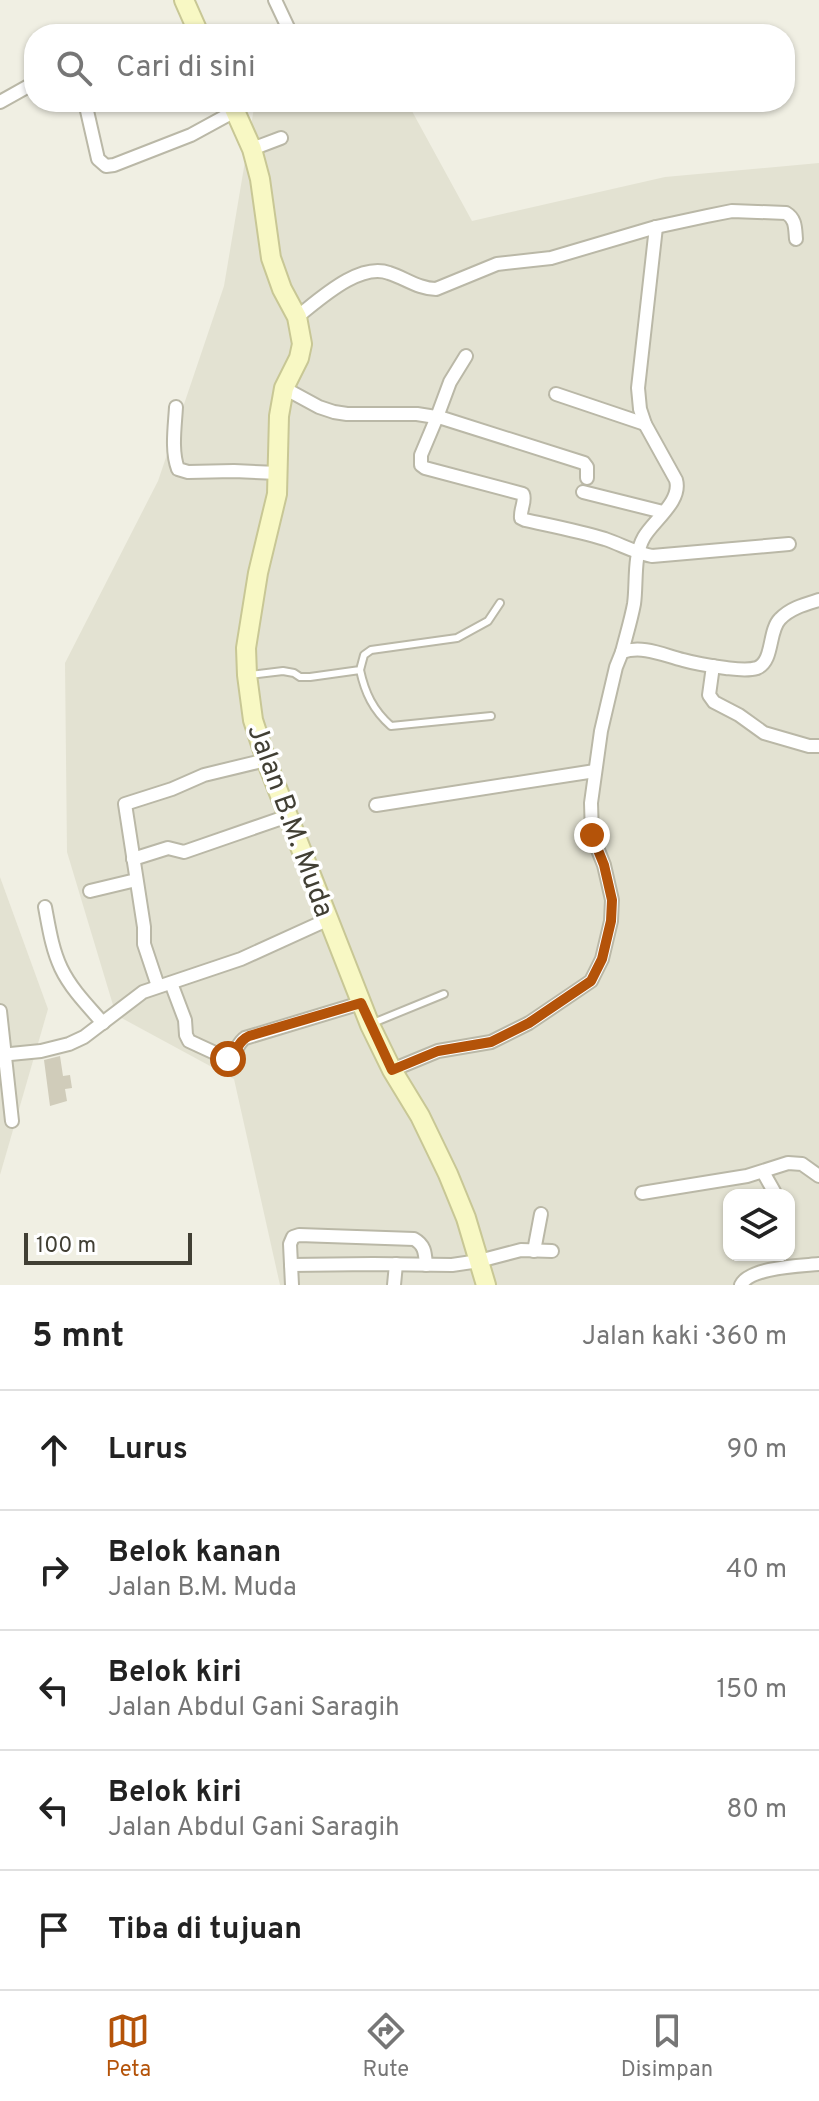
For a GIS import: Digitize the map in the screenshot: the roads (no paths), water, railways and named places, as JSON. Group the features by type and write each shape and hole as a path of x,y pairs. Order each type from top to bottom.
{"street":[{"path":"184,0 195,24"},
{"path":"275,0 286,24"},
{"path":"0,102 24,89"},
{"path":"87,112 98,159 106,166 191,135 224,112"},
{"name":"Jalan B.M. Muda","path":"236,112 252,149 260,179 271,258 282,289 297,317 302,344 299,358 284,388 279,416 277,494 248,625 247,675 253,720 370,1025 448,1174 466,1218 486,1285"},
{"path":"252,149 281,138"},
{"path":"297,317 351,278 370,271 386,271 426,289 436,289 497,264 551,258 656,227 732,211 786,213 794,222 796,239"},
{"path":"392,1070 438,1051 491,1042 529,1023 591,981 602,959 611,921 612,900 604,865 592,835 591,803 601,731 634,605 638,551 678,488 645,424 638,388 656,227"},
{"path":"466,356 450,382 421,455 421,465 425,468 523,494 521,518 525,520 595,536 652,556 789,544"},
{"path":"284,388 334,412 437,417 584,463 587,478"},
{"path":"556,394 645,424"},
{"path":"176,407 175,465 178,469 188,472 278,473"},
{"path":"583,492 663,512"},
{"path":"622,652 647,650 713,666 737,669 758,667 766,659 779,620 790,611 819,600"},
{"path":"713,666 709,695 714,702 764,733 819,746"},
{"path":"266,760 204,775 124,805 144,944 185,1020 189,1041 228,1059 241,1040 249,1036 361,1003"},
{"path":"376,805 595,771"},
{"path":"133,859 168,848 181,852 288,816"},
{"path":"90,891 136,880"},
{"path":"45,907 51,940 61,968 103,1023"},
{"path":"2,1055 69,1044 84,1037 133,998 164,984 241,959 329,919"},
{"path":"0,1011 2,1055 12,1121"},
{"path":"642,1193 763,1172 796,1162 819,1176"},
{"path":"763,1172 773,1189"},
{"path":"534,1251 541,1214"},
{"path":"292,1285 290,1244 293,1237 299,1235 414,1239 425,1249 426,1265"},
{"path":"291,1265 452,1265 517,1251 552,1251"},
{"path":"741,1285 744,1279 755,1273 786,1261 819,1264"},
{"path":"394,1285 396,1264"}],"lane":[{"path":"491,716 391,726 370,702 360,670 364,655 371,650 457,638 488,621 500,603"},
{"path":"247,675 283,671 310,677 360,670"},
{"path":"370,1025 444,994"}]}
